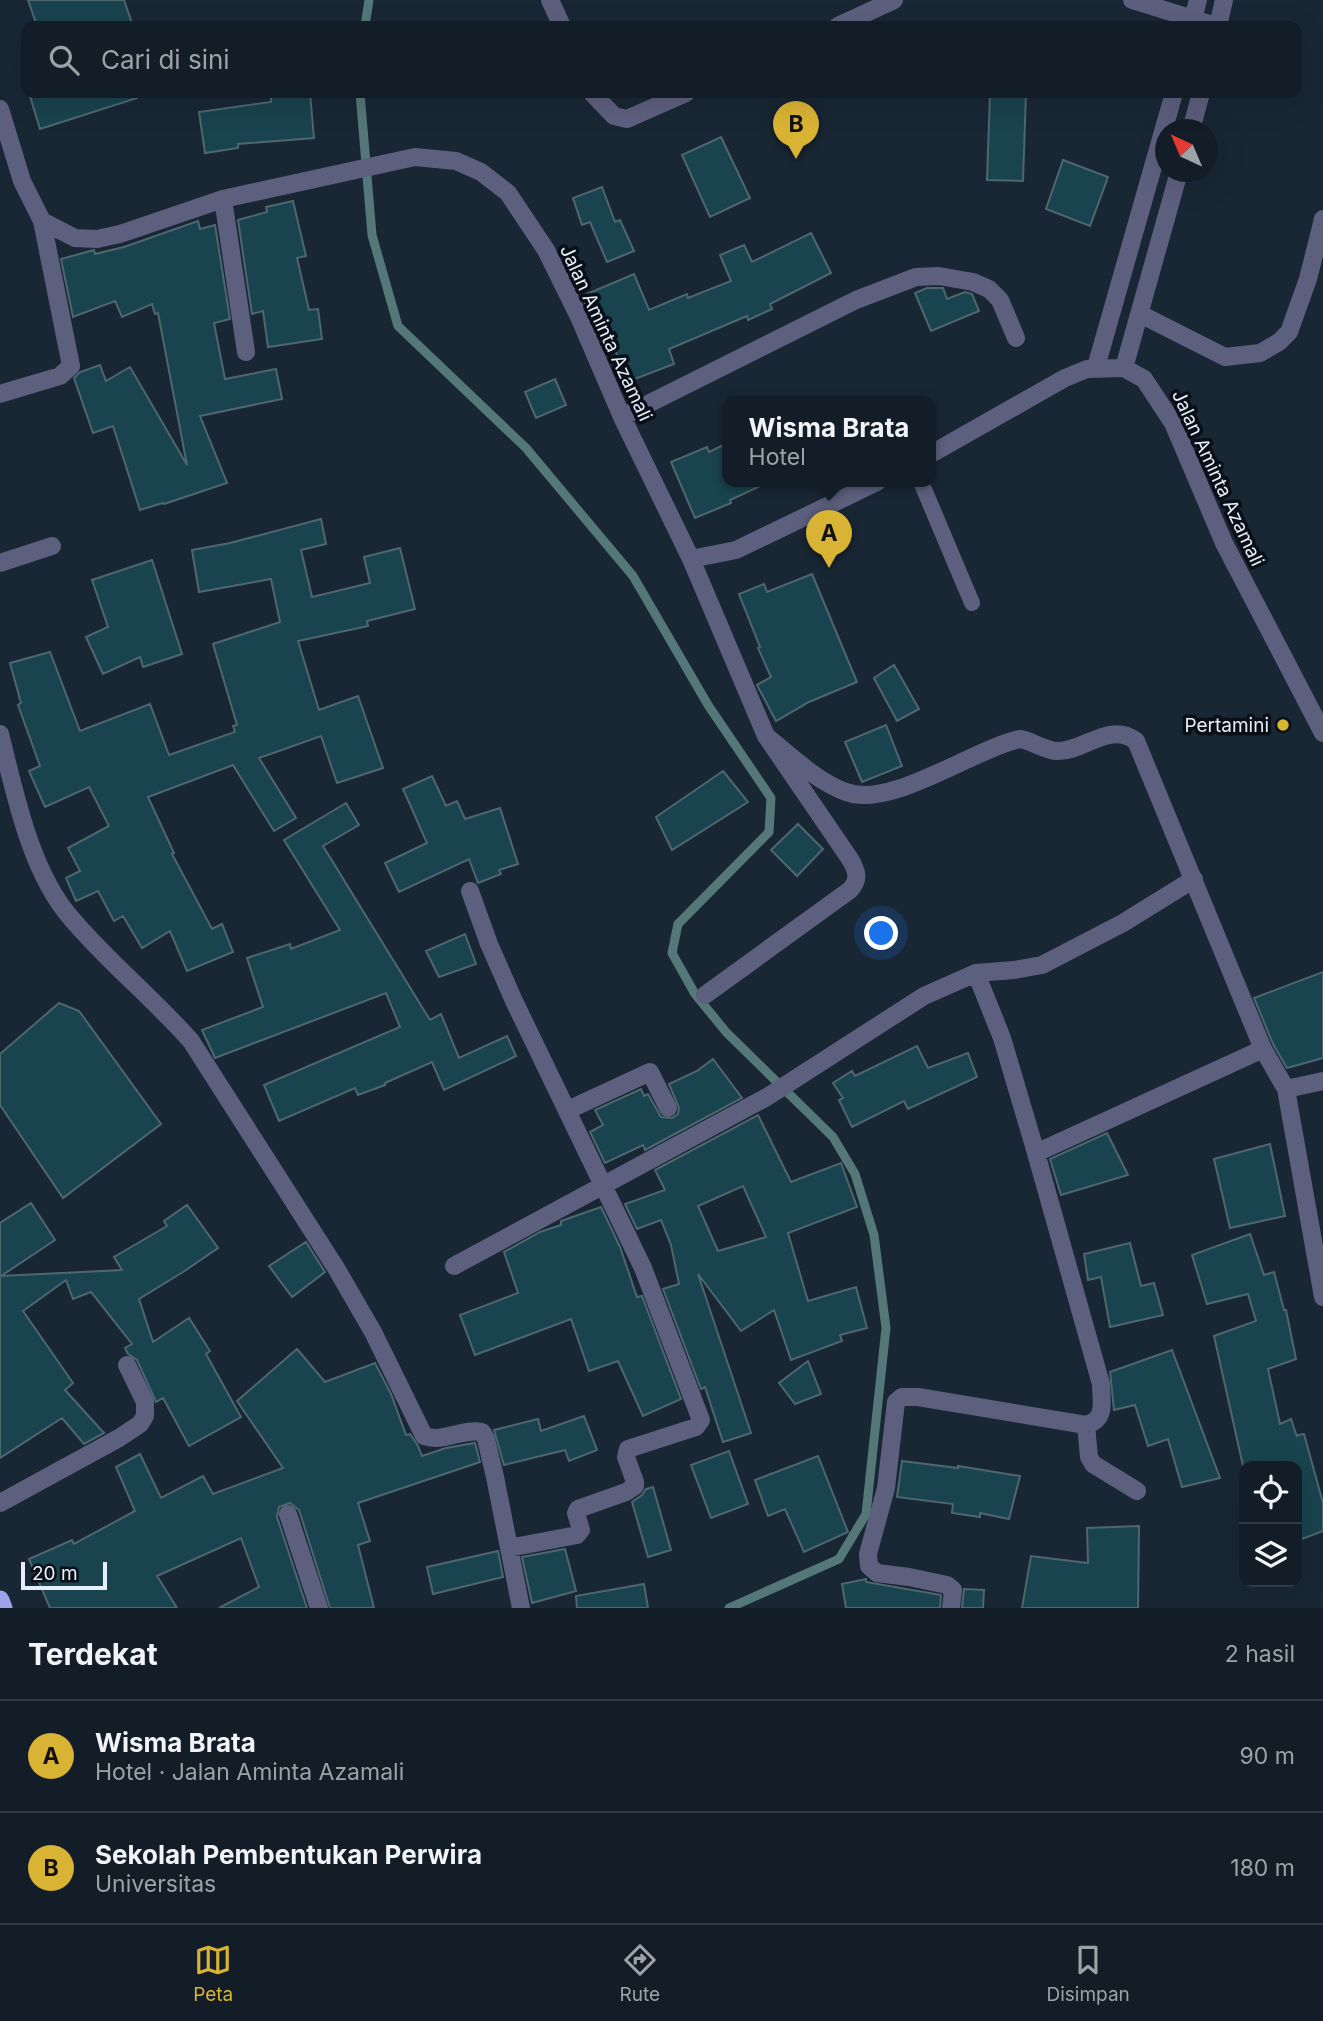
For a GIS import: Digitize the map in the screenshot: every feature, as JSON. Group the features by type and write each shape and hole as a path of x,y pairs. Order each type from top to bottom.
{"highway":[{"path":"0,1600 3,1608"}],"street":[{"path":"550,0 560,21"},
{"path":"1132,0 1189,21"},
{"path":"1192,21 1198,0"},
{"path":"1218,21 1224,0"},
{"path":"848,21 890,1"},
{"path":"597,98 614,116 627,119 675,98"},
{"path":"1096,367 1173,98"},
{"path":"1194,119 1199,98"},
{"path":"0,109 22,181 42,221 71,366 60,376 0,394"},
{"name":"Jalan Aminta Azamali","path":"42,221 75,238 97,239 120,234 223,199 415,158 456,161 481,173 508,193 545,250 579,317 622,417 691,559 766,736 856,869 857,880 850,890 705,995"},
{"path":"936,451 1065,378 1096,367 1124,368 1176,182"},
{"path":"223,199 246,352"},
{"path":"1140,314 1225,356 1261,353 1290,332 1308,279 1323,219"},
{"path":"1135,231 1161,238"},
{"path":"622,417 856,300 916,277 939,276 973,282 989,289 1000,300 1016,338"},
{"name":"Jalan Aminta Azamali","path":"1124,368 1144,379 1173,423 1224,542 1323,733"},
{"path":"691,559 736,550 867,487"},
{"path":"0,563 52,546"},
{"path":"0,734 15,794 48,883 69,917 191,1041 342,1279 373,1332 424,1436 432,1439 482,1432 489,1452 521,1608"},
{"path":"766,736 809,771 846,792 864,795 890,792 1011,741 1028,740 1053,751 1062,751 1097,737 1119,734 1129,736 1141,749 1263,1049 1286,1089 1323,1297"},
{"path":"454,1266 767,1097 924,996 976,973 1042,965 1124,923 1194,878"},
{"path":"470,891 514,1001 643,1268 696,1404 700,1424 628,1450 626,1457 635,1486 578,1509 576,1514 581,1530 577,1535 509,1548"},
{"path":"951,1608 953,1590 947,1585 877,1573 869,1566 868,1554 886,1488 896,1402 902,1397 918,1397 1086,1425 1096,1422 1101,1416 1101,1384 1037,1153 1002,1038 976,973"},
{"path":"1037,1153 1263,1049"},
{"path":"568,1110 650,1072 668,1108"},
{"path":"1286,1089 1323,1081"},
{"path":"0,1503 119,1438 139,1424 145,1416 145,1402 127,1365"},
{"path":"1086,1425 1089,1457 1093,1464 1137,1491"},
{"path":"288,1514 319,1608"}],"lane":[{"path":"923,487 972,603"}],"building":[{"path":"28,0 124,0 131,21 35,21"},
{"path":"31,98 137,98 40,129"},
{"path":"271,98 310,98 314,138 238,144 238,148 205,153 199,112 271,102"},
{"path":"990,98 1026,98 1023,181 987,180"},
{"path":"721,137 750,198 710,217 682,155"},
{"path":"1063,160 1108,177 1090,226 1046,209"},
{"path":"602,187 615,222 620,220 634,251 607,262 590,222 582,225 573,198"},
{"path":"293,201 306,256 297,258 309,310 318,309 322,339 268,347 263,311 252,314 238,220 267,212 266,207"},
{"path":"198,221 200,229 215,225 230,319 214,323 225,379 276,369 282,399 200,416 227,483 140,510 113,426 93,433 74,378 80,372 100,365 106,381 130,367 187,465 158,313 155,314 152,304 122,317 115,301 73,317 61,259 94,250 95,254 124,247"},
{"path":"811,233 831,273 770,304 772,309 748,320 747,316 669,349 674,364 627,382 614,347 606,351 582,296 634,274 649,310 687,294 688,298 731,281 720,255 744,245 752,262"},
{"path":"927,288 943,288 947,299 965,292 972,294 979,311 931,331 915,293"},
{"path":"555,379 566,405 536,418 525,392"},
{"path":"722,446 722,487 758,487 730,500 731,503 695,518 671,462 707,447 709,452"},
{"path":"321,519 326,544 301,550 312,597 370,583 364,557 400,548 415,609 367,621 368,626 298,641 319,710 358,696 383,768 337,783 321,736 259,758 296,818 274,831 233,765 148,797 174,853 172,854 212,929 222,924 233,952 187,971 170,931 142,948 123,916 114,921 98,891 76,901 66,878 80,871 68,848 109,826 89,787 45,807 29,771 40,766 18,705 21,703 10,663 50,652 80,731 150,704 169,755 235,732 233,726 237,725 213,644 280,622 271,579 199,592 192,550"},
{"path":"152,560 182,654 143,667 140,657 103,674 86,637 108,627 92,580"},
{"path":"812,574 857,682 809,702 776,721 757,685 771,677 739,594 764,584 767,592"},
{"path":"894,665 919,709 897,721 874,678"},
{"path":"886,725 902,766 862,782 845,742"},
{"path":"723,771 748,802 672,850 656,817"},
{"path":"432,776 446,806 457,801 465,819 500,808 518,864 499,870 501,874 478,883 469,859 399,892 385,863 427,843 403,789"},
{"path":"346,803 359,825 323,846 430,1020 441,1014 459,1058 507,1036 516,1056 444,1090 432,1062 385,1085 358,1095 355,1088 279,1121 264,1085 400,1027 386,993 215,1058 202,1030 263,1007 247,958 290,944 291,949 340,930 284,840"},
{"path":"798,824 823,849 797,876 771,850"},
{"path":"465,934 476,964 439,977 426,951"},
{"path":"1323,972 1323,1058 1287,1068 1273,1044 1254,998"},
{"path":"59,1003 79,1011 161,1124 63,1198 0,1105 0,1054"},
{"path":"917,1046 928,1068 968,1053 977,1077 908,1109 904,1101 852,1127 839,1100 843,1098 833,1083 852,1071 855,1076"},
{"path":"713,1059 742,1098 645,1150 643,1145 605,1163 590,1132 603,1125 595,1110 641,1089 644,1096 648,1094 661,1117 672,1118 678,1114 679,1108 669,1084 697,1071"},
{"path":"758,1115 791,1182 841,1163 857,1207 788,1233 808,1301 856,1287 867,1328 840,1335 842,1341 791,1360 774,1310 741,1331 698,1274 751,1433 723,1442 705,1387 701,1389 663,1289 679,1284 671,1245 661,1220 637,1229 625,1204 665,1190 655,1170","holes":["743,1186 766,1237 718,1251 698,1206"]},
{"path":"1107,1133 1128,1175 1061,1195 1050,1159"},
{"path":"1270,1144 1285,1216 1230,1228 1214,1159"},
{"path":"31,1203 55,1240 1,1276 122,1270 114,1257 167,1226 164,1221 187,1205 218,1248 139,1299 153,1342 189,1318 210,1351 206,1354 241,1417 189,1446 163,1398 156,1402 137,1360 128,1354 125,1348 132,1344 91,1292 73,1299 66,1280 23,1311 73,1383 65,1390 104,1433 84,1444 62,1418 0,1458 0,1223"},
{"path":"601,1207 620,1247 637,1297 642,1296 681,1399 643,1416 618,1361 589,1371 571,1319 475,1355 460,1315 518,1293 504,1252 540,1232 561,1225 561,1221"},
{"path":"1250,1234 1264,1275 1274,1272 1286,1310 1296,1359 1268,1369 1280,1424 1291,1419 1297,1437 1304,1434 1323,1503 1323,1531 1302,1539 1302,1461 1242,1461 1214,1336 1256,1321 1248,1294 1207,1304 1192,1255"},
{"path":"306,1242 325,1272 292,1297 269,1266"},
{"path":"1130,1243 1141,1286 1154,1283 1163,1315 1110,1327 1101,1277 1088,1280 1084,1254"},
{"path":"297,1349 325,1382 375,1363 391,1394 406,1435 410,1434 422,1456 475,1443 480,1462 358,1503 370,1541 358,1545 374,1608 330,1608 299,1510 290,1503 279,1507 277,1517 307,1608 219,1608 259,1587 241,1538 157,1576 177,1608 50,1608 29,1559 72,1540 74,1544 135,1511 116,1467 140,1454 161,1498 203,1476 213,1494 283,1468 237,1401"},
{"path":"1172,1350 1220,1478 1182,1487 1168,1439 1148,1446 1135,1405 1114,1410 1110,1372"},
{"path":"808,1361 821,1394 795,1404 779,1383"},
{"path":"584,1416 597,1450 569,1461 565,1450 504,1465 494,1430 538,1419 541,1431"},
{"path":"729,1451 748,1504 711,1518 691,1465"},
{"path":"818,1456 848,1532 804,1552 785,1509 768,1516 755,1480"},
{"path":"902,1461 958,1466 1020,1476 1009,1519 980,1513 980,1517 952,1513 953,1504 897,1497"},
{"path":"653,1487 671,1550 648,1557 632,1502 646,1489"},
{"path":"1139,1526 1138,1608 1022,1608 1031,1556 1088,1563 1087,1528"},
{"path":"565,1549 576,1591 532,1603 522,1557"},
{"path":"498,1551 503,1577 433,1594 427,1567"},
{"path":"866,1579 866,1582 941,1595 940,1608 846,1608 842,1584"},
{"path":"644,1584 648,1608 577,1608 576,1596"},
{"path":"964,1589 984,1590 983,1608 962,1608"}],"waterway":[{"path":"366,21 369,0"},
{"path":"360,98 372,235 398,326 526,448 633,576 708,705 771,798 769,832 678,924 672,953 695,994 726,1032 833,1137 855,1174 874,1235 886,1328 866,1514 839,1559 729,1608"}],"place":[{"name":"Sekolah Pembentukan Perwira","path":"796,159"},
{"name":"Wisma Brata","path":"829,568"},
{"name":"Pertamini","path":"1283,725"}]}
